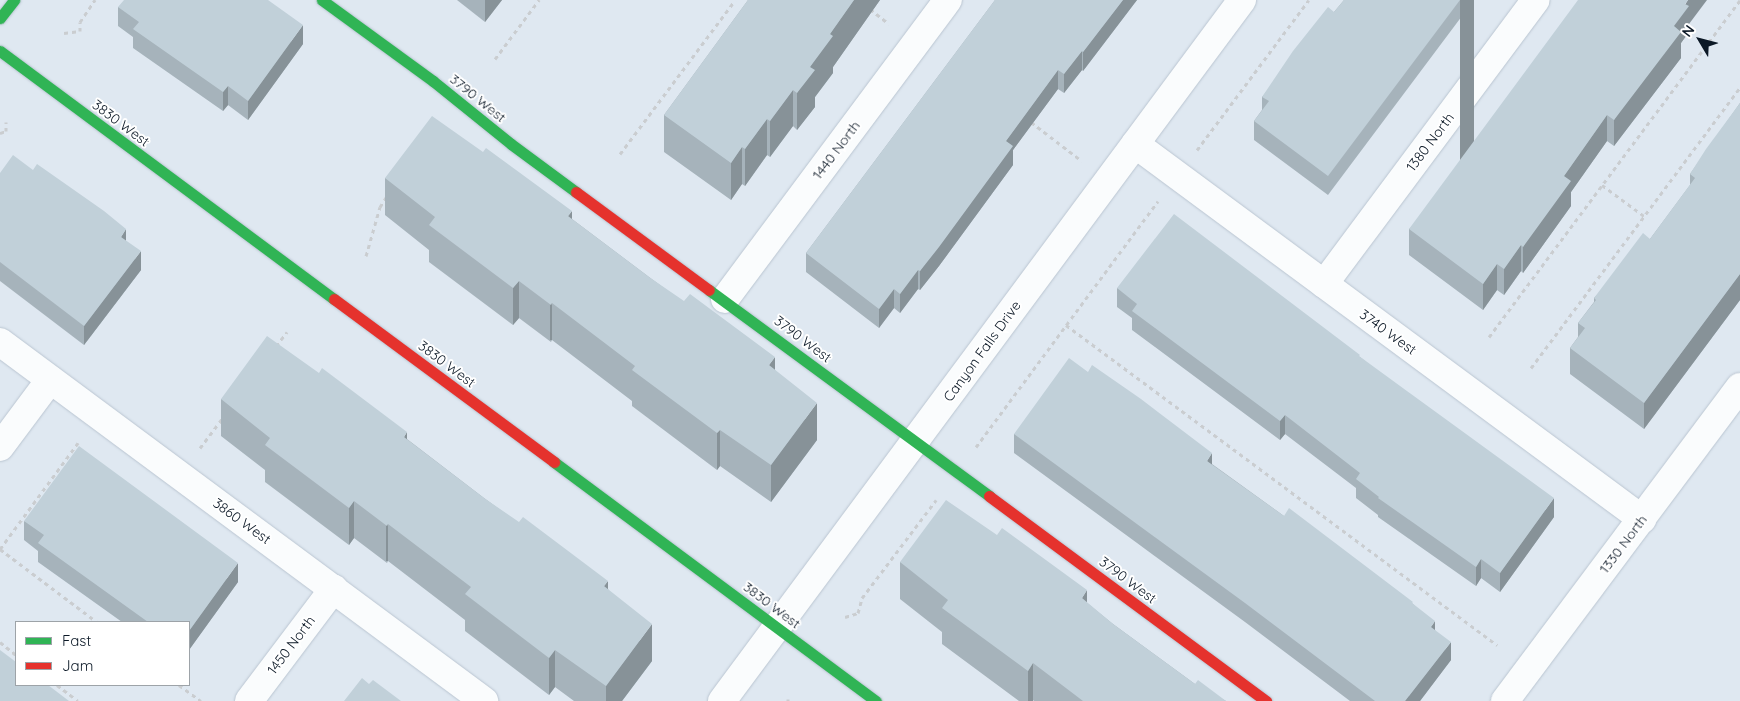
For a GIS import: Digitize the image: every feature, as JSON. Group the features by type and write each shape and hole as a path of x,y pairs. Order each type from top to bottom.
{"street":[{"path":"0,18 14,0"},
{"name":"1440 North","path":"725,300 948,0"},
{"name":"Canyon Falls Drive","path":"722,701 1242,0"},
{"name":"1380 North","path":"1324,284 1536,0"},
{"name":"3790 West","path":"325,1 433,81 511,144 725,300 1266,701"},
{"name":"3830 West","path":"0,51 876,701"},
{"name":"3740 West","path":"1135,144 1642,519"},
{"name":"3860 West","path":"0,342 484,701"},
{"path":"0,447 50,380"},
{"name":"1330 North","path":"1505,701 1740,387"},
{"name":"1450 North","path":"248,701 334,588"}],"path":[{"path":"64,33 80,32 80,22 95,0"},
{"path":"496,59 539,0"},
{"path":"620,154 735,0"},
{"path":"1191,157 1309,0"},
{"path":"1489,337 1740,0"},
{"path":"864,5 892,26"},
{"path":"1531,368 1740,88"},
{"path":"1022,116 1082,161"},
{"path":"0,133 6,131 6,122"},
{"path":"1602,185 1644,216"},
{"path":"366,256 380,207 391,190"},
{"path":"845,617 858,614 862,598 1163,195"},
{"path":"1066,324 1497,645"},
{"path":"275,347 286,332"},
{"path":"197,453 225,415"},
{"path":"79,442 0,549 96,621"},
{"path":"0,642 15,653"},
{"path":"57,686 78,701"},
{"path":"181,686 201,701"}],"building":[{"path":"124,0 268,0 303,25 248,101 228,86 223,92 133,29 139,22 118,7"},
{"path":"748,0 854,0 830,34 833,36 810,67 815,70 797,93 793,90 770,121 767,119 745,149 742,147 731,163 664,115"},
{"path":"995,0 1123,0 1064,74 1058,70 1006,141 1013,146 939,247 900,294 894,289 879,309 806,253"},
{"path":"1344,0 1460,0 1328,176 1254,121 1269,101 1262,97 1293,51 1328,7 1334,12"},
{"path":"1578,0 1688,0 1685,4 1689,6 1674,26 1681,32 1614,120 1607,115 1564,176 1571,181 1523,247 1521,245 1504,269 1497,264 1483,284 1409,229"},
{"path":"1740,103 1740,274 1644,403 1570,348 1585,328 1578,323 1596,300 1594,298 1643,233 1650,239 1695,178 1690,174"},
{"path":"432,116 483,152 486,148 572,211 568,216 649,277 684,301 690,294 775,357 769,365 817,403 771,465 720,430 717,433 632,370 635,366 552,303 551,305 519,281 513,288 429,225 435,217 385,178"},
{"path":"13,155 33,170 37,164 104,211 126,229 121,237 141,251 84,326 0,262 0,173"},
{"path":"1174,214 1359,356 1554,498 1500,573 1481,559 1476,567 1378,498 1356,479 1360,473 1285,415 1280,421 1132,311 1137,304 1117,288"},
{"path":"267,336 319,373 322,368 407,432 404,437 484,498 519,522 523,517 608,581 604,586 652,624 606,686 555,650 549,658 465,594 471,587 388,524 387,526 354,501 349,508 265,445 270,438 221,399"},
{"path":"1069,358 1088,372 1092,365 1141,399 1212,453 1207,461 1284,516 1289,508 1413,602 1435,621 1431,627 1451,642 1405,701 1375,701 1014,434"},
{"path":"79,446 238,563 190,630 190,621 147,621 38,543 44,535 24,521"},
{"path":"946,500 997,535 1002,528 1087,590 1082,598 1113,624 1195,684 1198,680 1226,701 1083,701 1033,663 1028,671 942,608 948,600 900,562"},
{"path":"0,650 15,661 15,686 49,686 69,701 0,701"},
{"path":"362,678 369,684 373,680 401,701 344,701"}],"traffic: fast":[{"path":"0,18 14,0"},
{"path":"322,0 433,81 511,144 576,192"},
{"path":"0,51 334,299"},
{"path":"709,290 989,496"},
{"path":"554,462 876,701"}],"traffic: jam":[{"path":"576,192 709,290"},
{"path":"334,299 554,462"},
{"path":"989,496 1266,701"}]}
